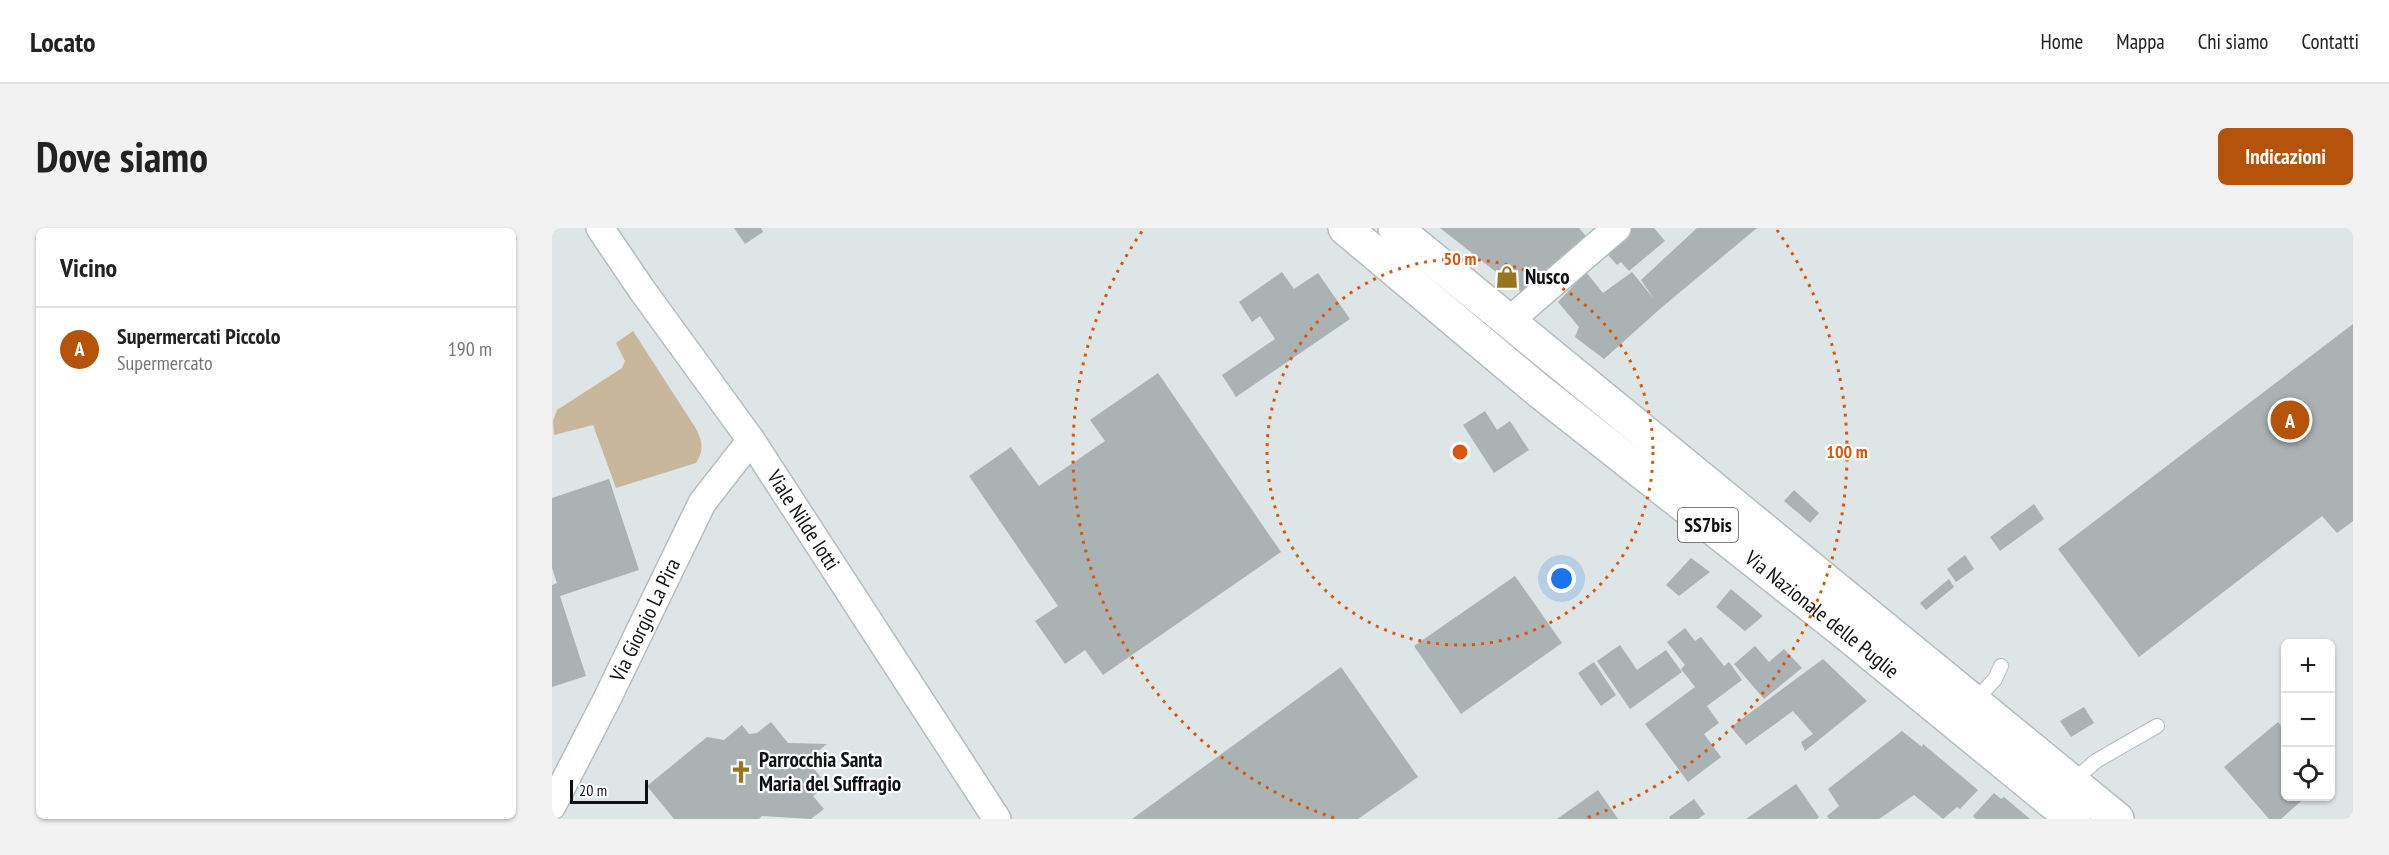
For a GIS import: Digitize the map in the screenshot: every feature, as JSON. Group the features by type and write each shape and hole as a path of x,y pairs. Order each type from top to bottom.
{"main road":[{"name":"Via Nazionale delle Puglie","path":"1345,228 1538,390 1847,634 2073,819"},
{"name":"Via Nazionale delle Puglie","path":"1395,228 2117,819"}],"street":[{"name":"Viale Nilde Iotti","path":"600,228 751,440 997,819"},
{"path":"1509,321 1617,228"},
{"name":"Via Giorgio La Pira","path":"552,806 606,701 702,502 751,440"}],"lane":[{"path":"1974,702 1995,679 2001,666"},
{"path":"2072,782 2096,761 2157,726"}],"shaded area":[{"path":"633,331 695,427 701,441 701,449 696,463 616,488 593,425 554,435 553,421 557,410 622,368 625,361 616,343"}],"building":[{"path":"734,228 761,228 763,232 745,244"},
{"path":"1440,228 1579,228 1590,241 1528,297"},
{"path":"1623,228 1654,228 1665,241 1629,271 1621,262 1617,265 1601,247"},
{"path":"1697,228 1757,228 1604,359 1575,337 1579,327 1558,302 1586,272 1603,293 1632,272 1654,299 1641,280"},
{"path":"1282,272 1294,289 1318,273 1350,319 1236,397 1222,375 1275,339 1260,316 1252,322 1239,302"},
{"path":"2353,324 2353,521 2337,533 2322,516 2139,657 2058,549"},
{"path":"1158,373 1281,552 1103,675 1085,650 1065,664 1035,621 1058,606 969,476 1011,447 1039,486 1105,441 1090,420"},
{"path":"1485,411 1497,430 1510,421 1529,450 1494,473 1463,425"},
{"path":"609,479 639,570 560,596 586,676 552,687 552,585 557,583 552,568 552,498"},
{"path":"1794,490 1819,513 1810,523 1784,501"},
{"path":"2034,504 2044,519 2000,551 1990,537"},
{"path":"1965,555 1974,569 1956,582 1947,569"},
{"path":"1691,558 1710,572 1679,596 1666,585"},
{"path":"1515,576 1562,643 1461,714 1414,646"},
{"path":"1949,579 1954,587 1926,610 1920,603"},
{"path":"1731,589 1763,616 1745,631 1716,607"},
{"path":"1685,628 1695,641 1701,637 1724,666 1729,662 1742,680 1707,706 1719,723 1704,734 1721,757 1688,782 1645,724 1695,687 1681,669 1685,665 1667,642"},
{"path":"1620,645 1637,670 1666,650 1682,672 1630,709 1597,661"},
{"path":"1755,646 1769,662 1784,649 1802,668 1764,699 1734,664"},
{"path":"1823,659 1867,701 1805,751 1801,742 1813,734 1793,711 1746,745 1731,727"},
{"path":"1594,662 1616,695 1601,706 1578,673"},
{"path":"1341,667 1418,777 1358,819 1132,819"},
{"path":"2084,707 2094,723 2071,737 2060,721"},
{"name":"Parrocchia Santa Maria del Suffragio","path":"771,722 788,743 827,744 807,760 827,785 813,796 824,809 811,819 762,816 759,819 674,819 647,786 707,737 724,740 742,725 749,734 757,733"},
{"path":"2278,722 2281,725 2281,801 2301,801 2281,819 2269,819 2224,767"},
{"path":"1902,731 1922,747 1923,744 1978,790 1960,809 1957,807 1943,819 1914,795 1879,819 1829,819 1827,816 1839,806 1828,789"},
{"path":"1796,784 1819,817 1817,819 1746,819"},
{"path":"1598,790 1618,819 1557,819"},
{"path":"1994,793 2001,799 2004,797 2030,819 1976,819 1973,816"},
{"path":"1694,799 1705,814 1698,819 1670,819 1669,817"}],"place":[{"name":"Nusco","path":"1507,277"},
{"name":"Supermercati Piccolo","path":"2290,420"},
{"name":"Parrocchia Santa Maria del Suffragio","path":"741,772"}]}
